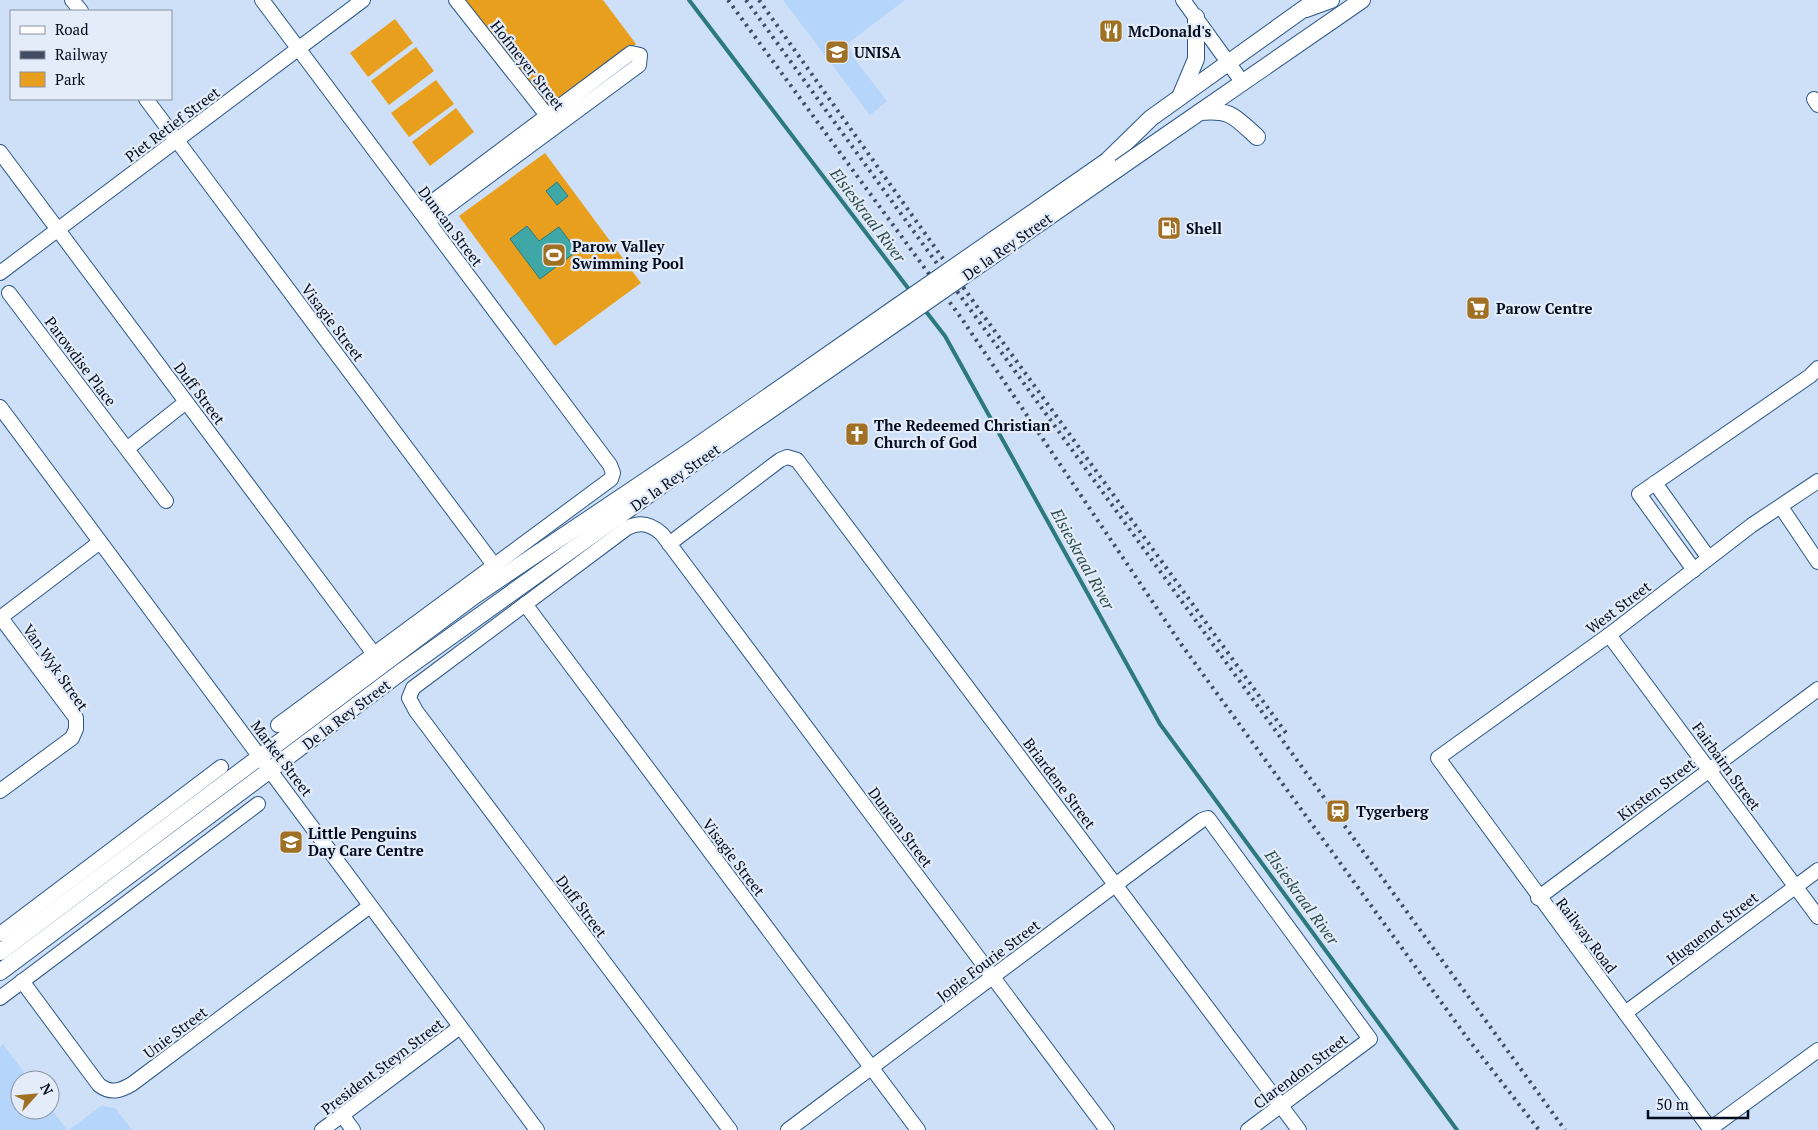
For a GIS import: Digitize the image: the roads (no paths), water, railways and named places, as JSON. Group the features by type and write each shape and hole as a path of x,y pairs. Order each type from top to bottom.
{"main road":[{"name":"De la Rey Street","path":"0,972 401,672 665,483 1107,161 1151,118 1316,0"},
{"path":"1302,11 1331,0"},
{"name":"De la Rey Street","path":"0,952 474,596 1142,152 1362,0"},
{"path":"1180,97 1196,59 1196,17"},
{"path":"1200,112 1225,112 1237,119 1257,137"}],"street":[{"path":"72,0 80,10"},
{"name":"Duncan Street","path":"262,0 610,465 613,473"},
{"name":"Piet Retief Street","path":"0,273 363,0"},
{"name":"Hofmeyer Street","path":"456,0 551,121"},
{"path":"1183,0 1243,82"},
{"path":"424,216 551,121 631,54 640,55 639,65 551,121"},
{"name":"Visagie Street","path":"147,100 494,565"},
{"name":"Duff Street","path":"0,152 374,654"},
{"name":"Parowdise Place","path":"9,293 128,448 166,501"},
{"path":"1694,570 1639,494 1810,376 1818,368"},
{"path":"128,448 186,402"},
{"name":"Market Street","path":"0,407 537,1130"},
{"name":"Briardene Street","path":"669,544 780,460 792,457 799,462 1299,1130"},
{"name":"De la Rey Street","path":"278,725 611,479 613,473"},
{"name":"West Street","path":"1438,758 1609,635 1752,524 1818,481"},
{"path":"1655,483 1708,558"},
{"path":"1781,506 1818,562"},
{"name":"De la Rey Street","path":"410,702 409,695 413,688 632,526 641,524 652,526 669,544"},
{"path":"0,618 100,542"},
{"name":"Duncan Street","path":"669,544 1107,1130"},
{"name":"Visagie Street","path":"525,604 918,1130"},
{"name":"Van Wyk Street","path":"0,618 76,718 76,729 72,738 0,791"},
{"name":"Fairbairn Street","path":"1609,635 1818,917"},
{"name":"Kirsten Street","path":"1538,898 1818,689"},
{"name":"Duff Street","path":"410,702 730,1130"},
{"name":"Railway Road","path":"1438,758 1538,898 1711,1130"},
{"path":"0,934 221,767"},
{"path":"0,998 258,804"},
{"name":"Jopie Fourie Street","path":"788,1130 1115,884 1202,820 1208,818 1370,1039"},
{"name":"Huguenot Street","path":"1625,1013 1818,870"},
{"name":"Unie Street","path":"22,981 99,1085 106,1090 114,1091 132,1084 370,906"},
{"name":"President Steyn Street","path":"322,1130 460,1027"},
{"name":"Clarendon Street","path":"1248,1130 1285,1110 1370,1039"},
{"path":"1711,1130 1818,1050"},
{"path":"1285,1110 1288,1130"},
{"path":"342,1115 353,1130"}],"waterway":[{"name":"Elsieskraal River","path":"689,0 911,292"},
{"name":"Elsieskraal River","path":"924,309 945,336 1160,724 1457,1130"}],"railway":[{"path":"728,0 962,319 1181,644 1468,1039 1539,1130"},
{"path":"746,0 1565,1130"},
{"path":"759,0 978,308 1286,733"}],"place":[{"name":"McDonald's","path":"1111,31"},
{"name":"UNISA","path":"837,52"},
{"name":"Shell","path":"1169,228"},
{"name":"Parow Valley Swimming Pool","path":"554,255"},
{"name":"Parow Centre","path":"1478,308"},
{"name":"The Redeemed Christian Church of God","path":"857,434"},
{"name":"Tygerberg","path":"1338,811"},
{"name":"Little Penguins Day Care Centre","path":"291,842"}]}
